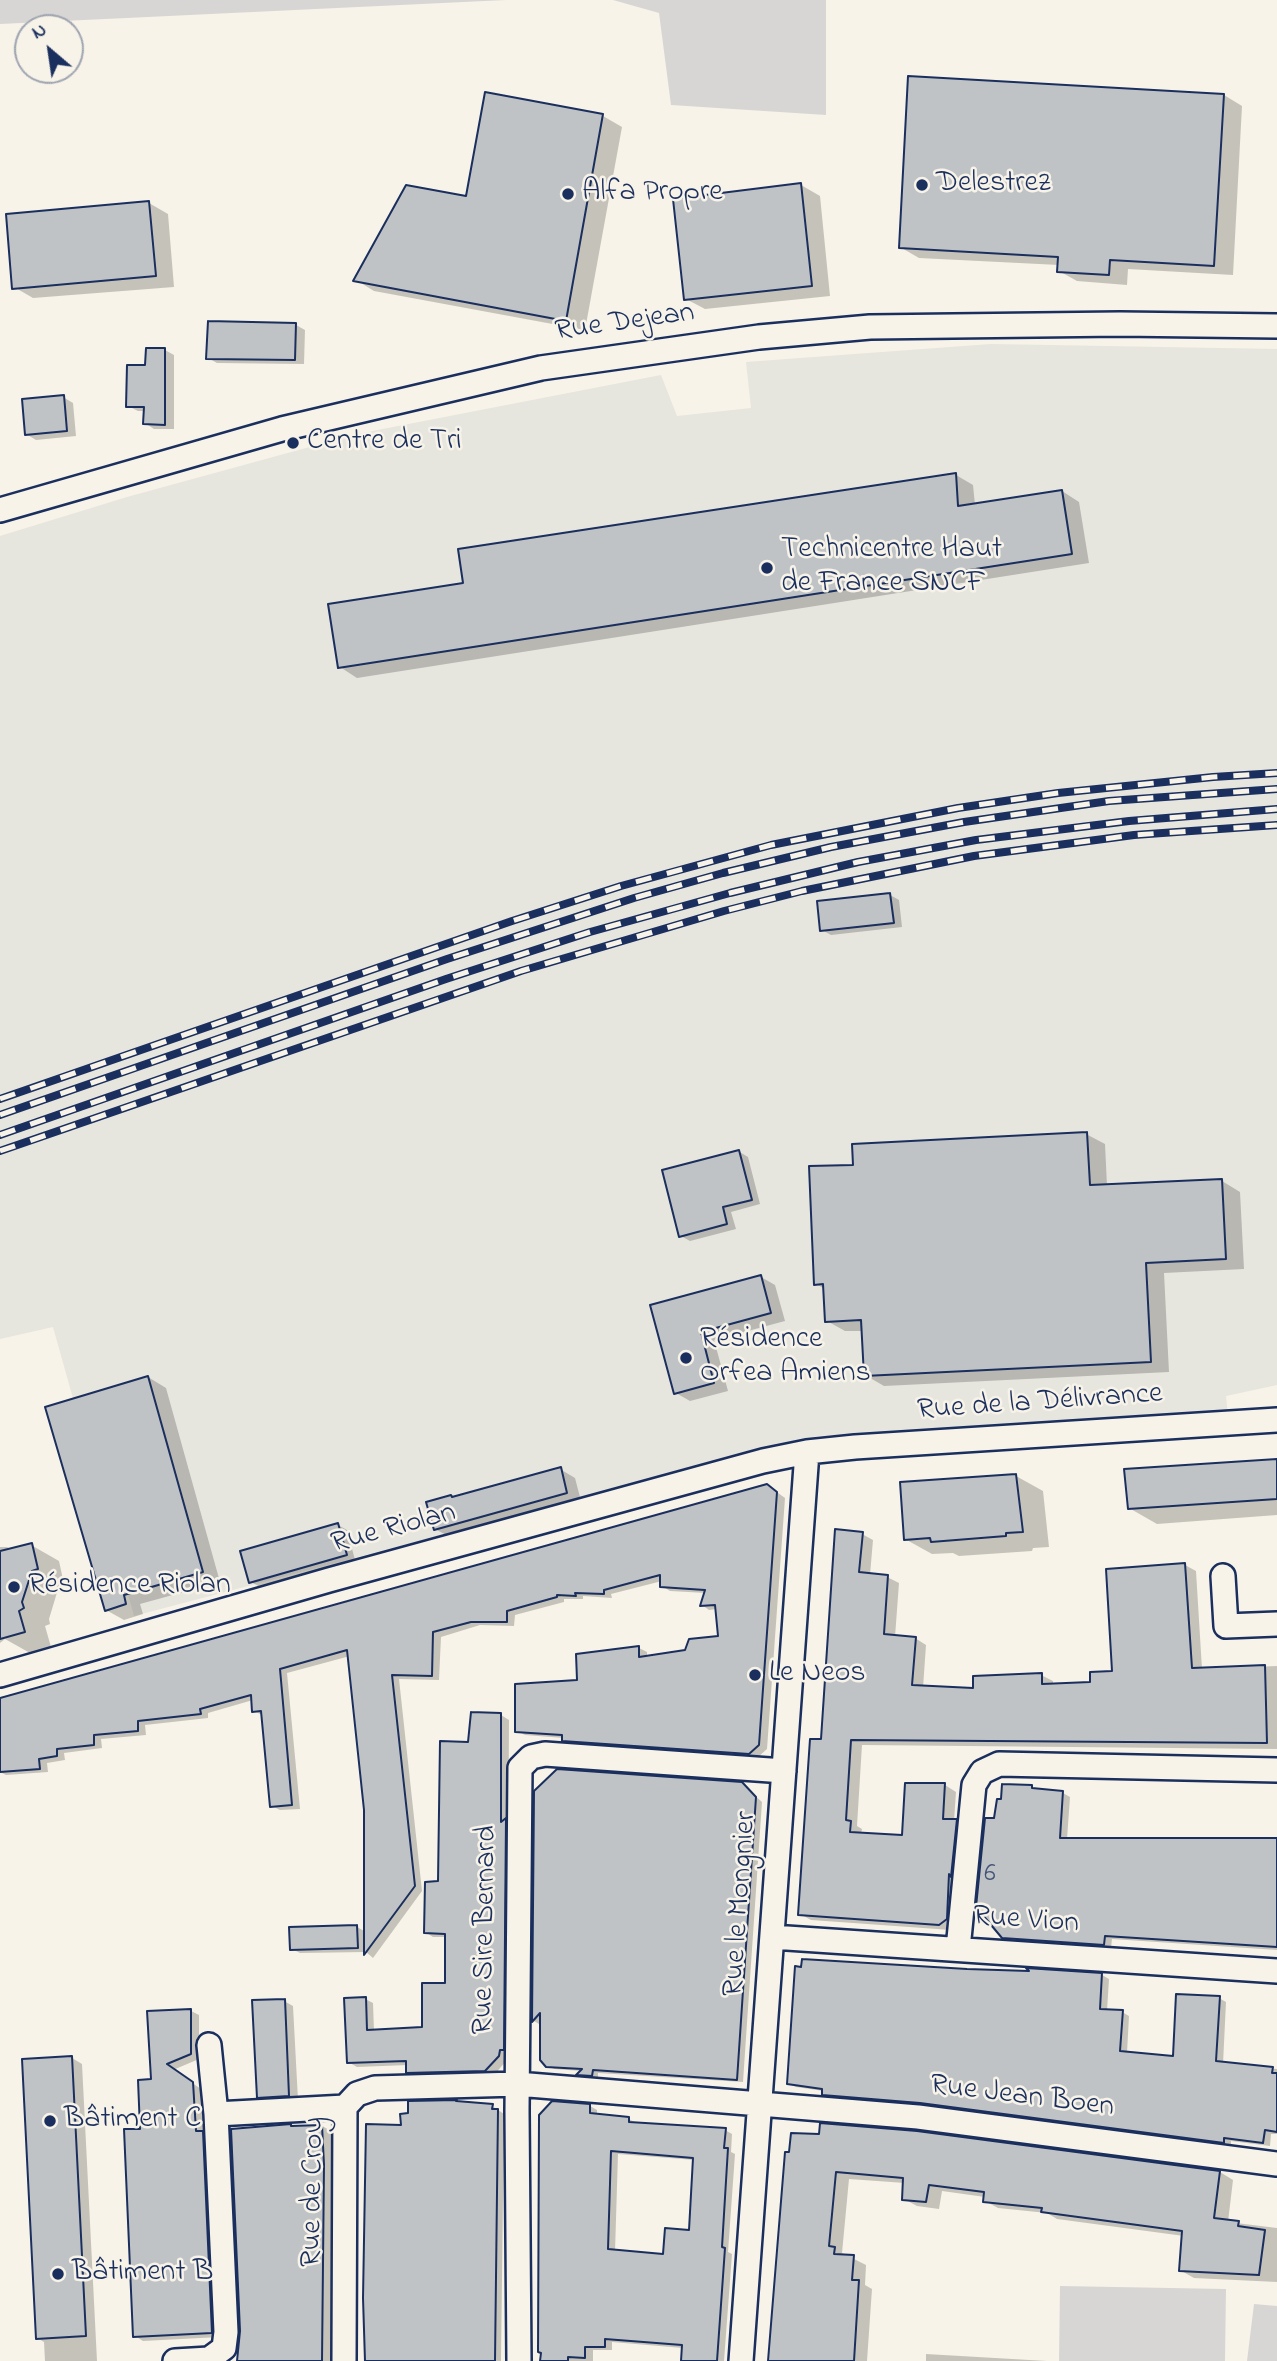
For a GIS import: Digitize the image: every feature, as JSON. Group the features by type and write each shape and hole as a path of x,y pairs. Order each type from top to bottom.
{"street":[{"name":"Rue Dejean","path":"0,510 282,429 555,366 759,337 870,327 1119,324 1277,326"},
{"name":"Rue de la Délivrance","path":"807,1452 1277,1420"},
{"name":"Rue Riolan","path":"0,1675 329,1580 764,1461 807,1452"},
{"name":"Rue le Mongnier","path":"741,2361 807,1452"},
{"path":"1223,1576 1226,1626 1277,1624"},
{"name":"Rue Sire Bernard","path":"519,2361 517,2084 520,1768 531,1758 545,1754 784,1771"},
{"path":"958,1949 974,1785 982,1772 999,1763 1277,1770"},
{"name":"Rue Vion","path":"772,1937 1277,1971"},
{"path":"175,2361 209,2359 224,2348 226,2332 216,2114 209,2045"},
{"name":"Rue de Croy","path":"344,2361 345,2107 357,2094 375,2088 517,2084 758,2105"},
{"name":"Rue Jean Boen","path":"758,2105 918,2117 1277,2164"},
{"path":"216,2114 345,2107"}],"shaded area":[{"path":"0,0 506,0 84,20 84,14 14,14 14,23 0,24"},
{"path":"613,0 826,0 826,115 671,105 659,13"},
{"path":"991,344 1277,349 1277,1385 1226,1396 1228,1416 818,1436 134,1616 53,1327 0,1339 0,536 127,497 357,434 661,375 677,416 751,408 746,362"},
{"path":"1060,2286 1226,2289 1225,2361 1059,2361"},
{"path":"1254,2304 1277,2306 1277,2361 1247,2361"}],"building":[{"path":"908,76 1224,94 1214,266 1110,260 1109,275 1057,272 1058,257 899,248"},
{"path":"485,92 603,114 566,321 353,281 406,185 466,196"},
{"path":"801,183 812,286 684,300 673,199"},
{"path":"149,201 156,276 12,289 6,214"},
{"path":"208,321 296,323 295,360 206,359"},
{"path":"146,348 165,348 165,425 143,424 144,407 126,407 127,365 145,365"},
{"path":"64,395 67,431 25,435 22,399"},
{"name":"Technicentre Haut de France SNCF","path":"956,473 958,506 1062,490 1072,554 338,668 328,604 463,583 458,549"},
{"path":"890,893 894,923 820,931 817,901"},
{"path":"1087,1132 1090,1185 1222,1179 1226,1259 1146,1263 1151,1362 864,1376 861,1320 825,1322 823,1284 814,1285 809,1166 853,1165 852,1144"},
{"path":"739,1150 752,1200 723,1207 727,1224 679,1237 662,1170"},
{"name":"Résidence Orfea Amiens","path":"761,1275 771,1313 701,1332 714,1383 674,1394 650,1305"},
{"path":"148,1376 203,1572 124,1595 126,1604 105,1611 45,1407"},
{"path":"1277,1459 1277,1499 1128,1509 1124,1469"},
{"path":"561,1467 567,1493 434,1530 426,1502"},
{"path":"1016,1474 1023,1532 1006,1533 1006,1536 931,1542 930,1538 904,1540 900,1482"},
{"path":"767,1484 777,1492 759,1745 749,1754 562,1741 562,1735 515,1732 515,1684 577,1680 576,1654 639,1646 639,1657 685,1650 689,1639 718,1636 715,1605 700,1606 705,1590 660,1587 660,1575 604,1590 604,1594 557,1595 507,1611 507,1622 471,1622 433,1632 432,1676 392,1675 415,1886 364,1955 364,1810 347,1650 280,1669 292,1805 270,1807 261,1711 252,1712 251,1695 200,1709 201,1714 138,1721 138,1731 94,1735 94,1745 57,1749 57,1756 39,1759 40,1769 0,1772 0,1698"},
{"path":"338,1523 347,1555 249,1583 240,1551"},
{"path":"835,1529 863,1532 859,1572 888,1575 884,1634 916,1637 912,1685 973,1688 973,1676 1042,1673 1042,1684 1090,1682 1090,1672 1112,1671 1106,1569 1185,1563 1192,1668 1265,1665 1267,1743 851,1740 846,1820 851,1821 850,1832 902,1835 905,1783 945,1783 943,1819 957,1819 951,1877 949,1874 947,1919 939,1925 798,1915 810,1739 821,1739"},
{"name":"Résidence Riolan","path":"32,1543 38,1569 32,1571 22,1602 24,1608 19,1611 25,1632 0,1639 0,1551"},
{"path":"471,1712 501,1713 501,1822 506,1818 504,2050 500,2050 499,2056 485,2071 406,2073 406,2061 347,2063 344,1998 366,1997 367,2030 422,2027 422,1983 445,1983 445,1934 424,1933 425,1882 438,1881 440,1741 468,1742"},
{"path":"557,1769 742,1782 756,1797 737,2080 593,2070 592,2076 576,2075 582,2069 546,2067 540,2060 540,2013 532,2022 534,1791"},
{"path":"1002,1784 1032,1785 1032,1788 1063,1791 1060,1838 1277,1838 1277,1947 1105,1936 1104,1945 1002,1938 976,1907 985,1818 994,1818 997,1799 1001,1799"},
{"path":"357,1925 358,1948 290,1950 289,1927"},
{"path":"802,1959 967,1969 1029,1971 1026,1968 1102,1973 1100,2009 1123,2010 1120,2051 1173,2056 1176,1994 1220,1996 1216,2061 1273,2067 1272,2073 1277,2073 1277,2132 1265,2130 1263,2143 1224,2138 1224,2143 920,2103 822,2095 822,2089 787,2084 795,1966 801,1967"},
{"path":"285,1999 289,2096 257,2098 252,2000"},
{"path":"191,2009 191,2054 167,2064 193,2082 196,2131 203,2131 212,2333 133,2337 124,2129 140,2129 138,2080 151,2079 147,2011"},
{"path":"72,2056 86,2336 36,2339 22,2059"},
{"path":"457,2100 493,2104 492,2109 498,2109 495,2361 365,2361 363,2298 366,2124 401,2125 400,2114 408,2113 408,2101"},
{"path":"552,2101 590,2104 590,2113 629,2117 629,2122 726,2128 724,2148 728,2148 722,2247 725,2248 717,2361 681,2361 682,2345 605,2339 605,2347 585,2347 585,2358 568,2357 568,2361 540,2361 539,2115","holes":["611,2151 693,2158 689,2230 665,2228 663,2254 608,2249"]},
{"path":"820,2123 917,2131 1220,2171 1214,2218 1239,2221 1238,2226 1265,2230 1259,2275 1179,2271 1182,2231 1041,2212 1042,2208 983,2202 984,2192 929,2185 926,2202 902,2200 903,2178 836,2172 829,2246 835,2247 834,2254 854,2255 852,2280 859,2280 854,2361 768,2361 785,2152 789,2152 791,2133 819,2134"},
{"path":"291,2124 322,2125 322,2361 237,2361 240,2331 231,2129"}],"railway":[{"path":"0,1099 512,921 621,886 771,845 958,808 1058,793 1277,773"},
{"path":"0,1115 447,959 634,898 723,873 831,847 964,822 1109,801 1277,789"},
{"path":"0,1135 446,979 590,932 730,893 858,862 976,840 1129,821 1277,809"},
{"path":"0,1151 521,971 724,911 802,891 974,856 1134,835 1277,825"}],"place":[{"name":"Delestrez","path":"922,185"},
{"name":"Alfa Propre","path":"568,194"},
{"name":"Centre de Tri","path":"293,443"},
{"name":"Technicentre Haut de France SNCF","path":"767,568"},
{"name":"Résidence Orfea Amiens","path":"686,1358"},
{"name":"Résidence Riolan","path":"14,1587"},
{"name":"Le Neos","path":"755,1675"},
{"name":"Bâtiment C","path":"50,2121"},
{"name":"Bâtiment B","path":"58,2274"}]}
